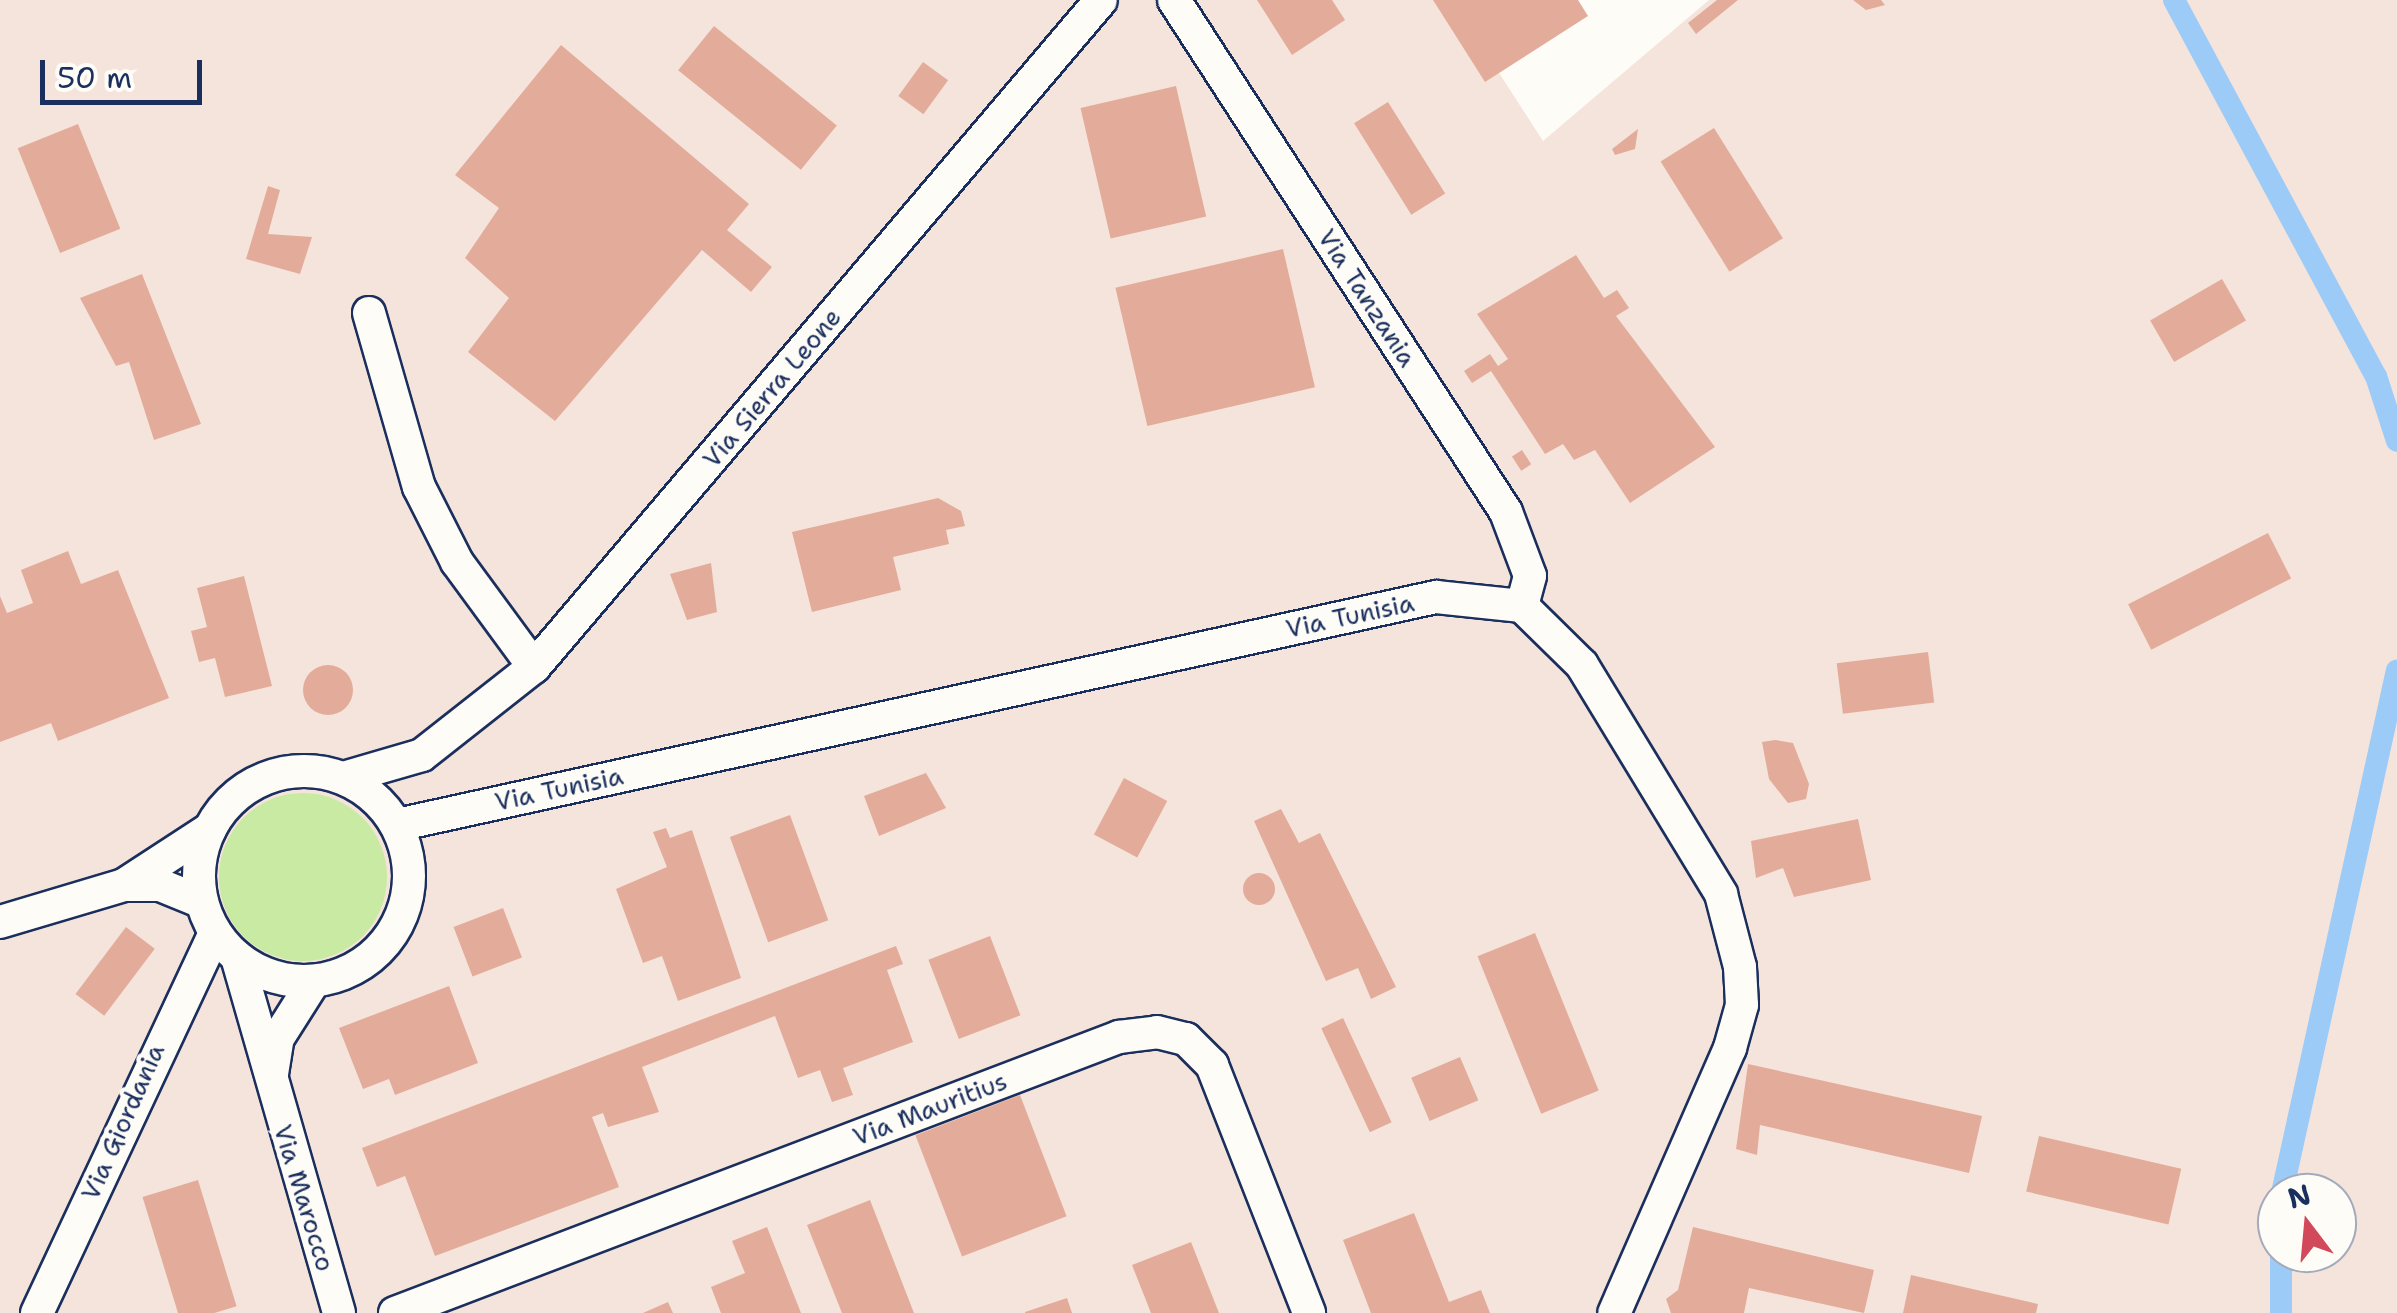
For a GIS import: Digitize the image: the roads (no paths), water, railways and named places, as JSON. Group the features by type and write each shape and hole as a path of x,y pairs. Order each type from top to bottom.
{"street":[{"name":"Via Sierra Leone","path":"344,778 422,754 534,668 1102,0"},
{"name":"Via Tanzania","path":"1174,0 1506,512 1530,576 1522,606"},
{"path":"369,313 419,486 456,562 534,668"},
{"name":"Via Tunisia","path":"391,817 1436,597 1522,606"},
{"path":"1522,606 1582,665 1720,894 1740,967 1742,1005 1730,1048 1676,1187 1614,1313"},
{"name":"Via Sierra Leone","path":"391,817 422,754"},
{"path":"0,920 124,884 210,829 235,796 274,775 344,778 391,817 410,864 394,932 346,974 314,981 264,974 226,945 202,902 210,829"},
{"path":"124,884 160,885 202,902"},
{"name":"Via Marocco","path":"226,945 339,1313"},
{"name":"Via Giordania","path":"37,1313 226,945"},
{"name":"Via Marocco","path":"270,1083 278,1038 314,981"},
{"name":"Via Mauritius","path":"395,1313 1119,1037 1157,1032 1186,1038 1212,1066 1310,1313"}],"waterway":[{"path":"2174,0 2376,376 2397,441"},
{"path":"2286,1173 2397,670"},
{"path":"2281,1273 2281,1313"}]}
